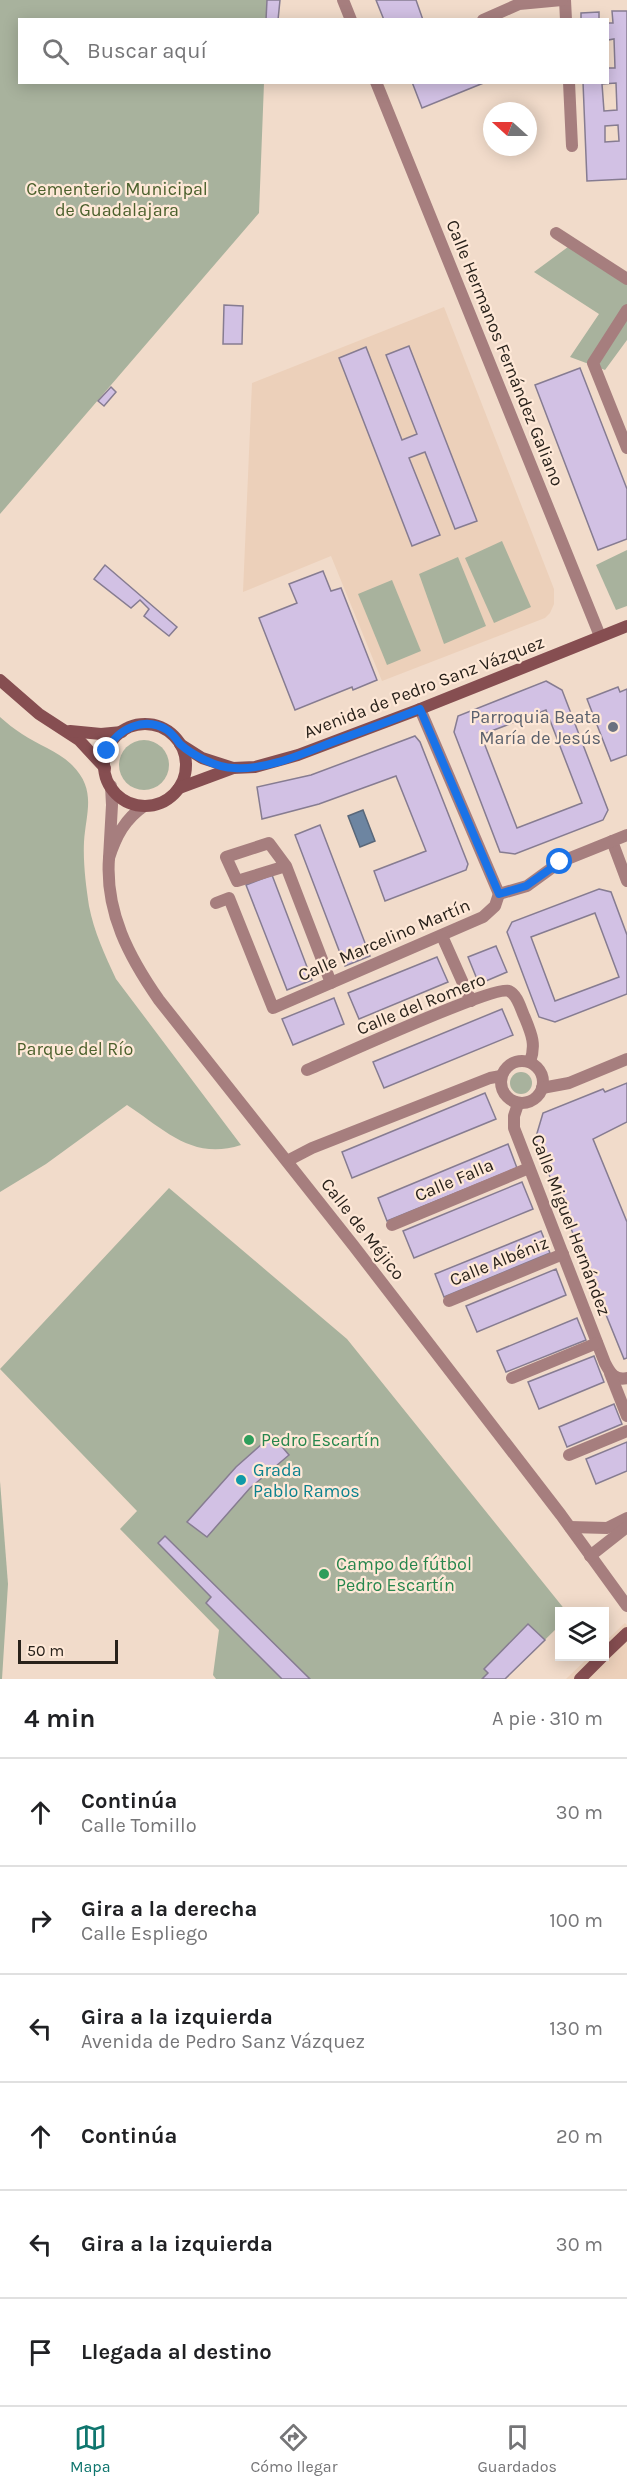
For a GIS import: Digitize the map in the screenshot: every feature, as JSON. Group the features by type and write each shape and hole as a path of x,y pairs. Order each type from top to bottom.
{"street":[{"path":"343,0 350,18"},
{"path":"488,18 519,4 563,0 566,18"},
{"name":"Calle Hermanos Fernández Galiano","path":"377,84 600,636"},
{"path":"569,84 572,146"},
{"path":"556,233 627,279"},
{"path":"627,310 593,363 623,428 627,448"},
{"name":"Avenida de Pedro Sanz Vázquez","path":"179,789 233,768 255,766 298,755 420,709 600,636 626,628"},
{"path":"0,680 39,714 66,730 90,749 105,768 111,786 125,800 144,806 164,802 179,789 186,771 184,753 180,744 167,730 159,726 140,724 122,732 101,734 66,730"},
{"path":"420,709 499,894 526,886 560,862 627,835"},
{"path":"105,768 111,744 122,732"},
{"name":"Avenida de Pedro Sanz Vázquez","path":"180,744 202,758 233,768"},
{"name":"Calle de Méjico","path":"111,786 109,887 121,936 137,968 159,1000 287,1161 570,1527 627,1606"},
{"name":"Calle de Méjico","path":"109,858 121,829 144,806"},
{"path":"612,841 627,880"},
{"path":"286,866 237,881 226,857 269,843 286,866 330,983"},
{"name":"Calle Marcelino Martín","path":"216,903 229,898 273,1008 483,917 495,906 499,894"},
{"path":"442,936 471,1001"},
{"name":"Calle del Romero","path":"307,1070 471,1001 502,991 513,994 532,1036 534,1043 530,1062"},
{"path":"542,1088 569,1083 627,1059"},
{"path":"287,1161 333,1140 490,1078 501,1076 512,1063 530,1062 541,1073 542,1088 536,1098 530,1102 518,1104 503,1094 501,1076"},
{"name":"Calle Miguel Hernández","path":"518,1104 514,1116 514,1128 627,1416"},
{"name":"Calle Falla","path":"392,1225 529,1168"},
{"name":"Calle Albéniz","path":"449,1301 563,1254"},
{"path":"512,1378 597,1343"},
{"path":"610,1373 616,1378 627,1378"},
{"path":"569,1455 627,1431"},
{"path":"570,1527 607,1528 627,1518"},
{"path":"590,1556 627,1527"},
{"path":"609,1651 627,1633"},
{"path":"580,1679 599,1661"}],"shaded area":[{"path":"444,307 554,589 554,604 545,618 382,681 331,556 243,592 252,383"},
{"path":"625,1623 627,1625 627,1679 566,1679 585,1661 609,1661 609,1638"}],"green space":[{"name":"Cementerio Municipal de Guadalajara","path":"0,0 267,0 266,18 18,18 18,84 264,84 259,213 0,514"},
{"path":"572,244 627,277 627,340 605,370 570,357 599,314 534,272"},
{"path":"502,541 531,607 494,623 465,558"},
{"path":"627,550 627,606 616,610 596,565"},
{"path":"458,557 486,626 444,644 419,574"},
{"path":"392,580 421,651 387,665 358,594"},
{"name":"Parque del Río","path":"0,717 22,734 61,756 80,774 85,783 88,802 84,866 89,906 104,952 116,979 241,1145 224,1149 193,1146 166,1132 127,1105 46,1164 0,1192"},
{"path":"149,740 162,747 168,755 168,775 162,783 154,789 139,790 126,783 120,775 119,760 126,747 134,741"},
{"path":"517,1072 525,1072 532,1079 532,1087 525,1094 517,1094 510,1087 510,1079"},
{"name":"Pedro Escartín","path":"169,1188 347,1339 563,1607 555,1607 555,1630 505,1679 216,1679 213,1675 219,1630 120,1529 137,1511 0,1369"},
{"path":"0,1481 8,1584 2,1679 0,1679"}],"water":[{"path":"363,810 375,841 360,847 348,816"}],"building":[{"path":"267,0 280,0 278,18 266,18"},
{"path":"376,0 416,0 422,18 383,18"},
{"path":"612,11 627,11 627,179 587,181 583,84 602,84 604,111 617,110 616,83 609,84 609,68 615,68 614,39 609,40 609,23 613,23","holes":["618,125 619,141 605,142 605,126"]},
{"path":"599,12 599,18 581,18 581,13"},
{"path":"413,84 481,84 422,108"},
{"path":"224,305 243,306 242,344 223,344"},
{"path":"409,346 477,521 455,529 425,452 409,458 440,535 412,546 339,358 366,347 402,440 417,434 386,355"},
{"path":"580,368 627,489 627,539 598,550 535,385"},
{"path":"111,387 116,392 104,406 98,401"},
{"path":"105,565 177,627 169,636 144,616 149,609 140,600 131,608 94,579"},
{"path":"323,571 331,591 341,588 377,680 353,690 352,687 295,710 259,618 297,603 289,584"},
{"path":"546,681 562,690 608,810 603,820 515,854 500,852 454,732 458,716","holes":["546,710 582,803 517,828 481,735"]},
{"name":"Parroquia Beata María de Jesús","path":"618,687 620,692 627,689 627,755 611,761 587,699"},
{"path":"415,736 420,742 468,864 466,870 385,901 374,871 426,851 396,776 319,804 262,819 257,787 311,775"},
{"path":"320,825 370,956 345,966 295,835"},
{"path":"272,875 312,980 287,990 246,885"},
{"path":"599,889 611,892 627,935 627,994 555,1022 539,1017 507,932 512,922","holes":["595,913 619,977 555,1001 531,937"]},
{"path":"496,946 507,972 479,984 468,957"},
{"path":"437,957 448,982 359,1019 348,993"},
{"path":"334,998 344,1024 293,1045 282,1019"},
{"path":"502,1009 513,1035 384,1088 373,1062"},
{"path":"627,1083 627,1122 593,1139 627,1222 627,1358 624,1359 535,1140 543,1113 603,1089 605,1092"},
{"path":"485,1093 496,1119 352,1178 342,1152"},
{"path":"508,1144 517,1168 387,1221 378,1198"},
{"path":"522,1182 533,1209 414,1258 403,1231"},
{"path":"541,1231 550,1253 444,1297 435,1274"},
{"path":"556,1269 566,1295 477,1332 466,1306"},
{"path":"577,1318 586,1340 506,1372 497,1351"},
{"path":"594,1356 604,1382 539,1409 528,1382"},
{"path":"614,1404 622,1424 567,1447 559,1427"},
{"name":"Grada Pablo Ramos","path":"272,1435 289,1455 250,1488 207,1537 187,1522 236,1467"},
{"path":"627,1442 627,1471 596,1484 586,1459"},
{"path":"165,1536 310,1679 282,1679 206,1603 211,1597 158,1543"},
{"path":"528,1624 545,1640 505,1679 482,1679 488,1673 484,1669"}],"place":[{"name":"Parroquia Beata María de Jesús","path":"613,727"},
{"name":"Pedro Escartín","path":"249,1440"},
{"name":"Grada Pablo Ramos","path":"241,1480"},
{"name":"Campo de fútbol Pedro Escartín","path":"324,1574"}],"route":[{"path":"107,751 122,732 140,724 149,724 167,730 180,744 202,758 233,768 255,766 298,755 420,709 499,894 526,886 560,862"}]}
